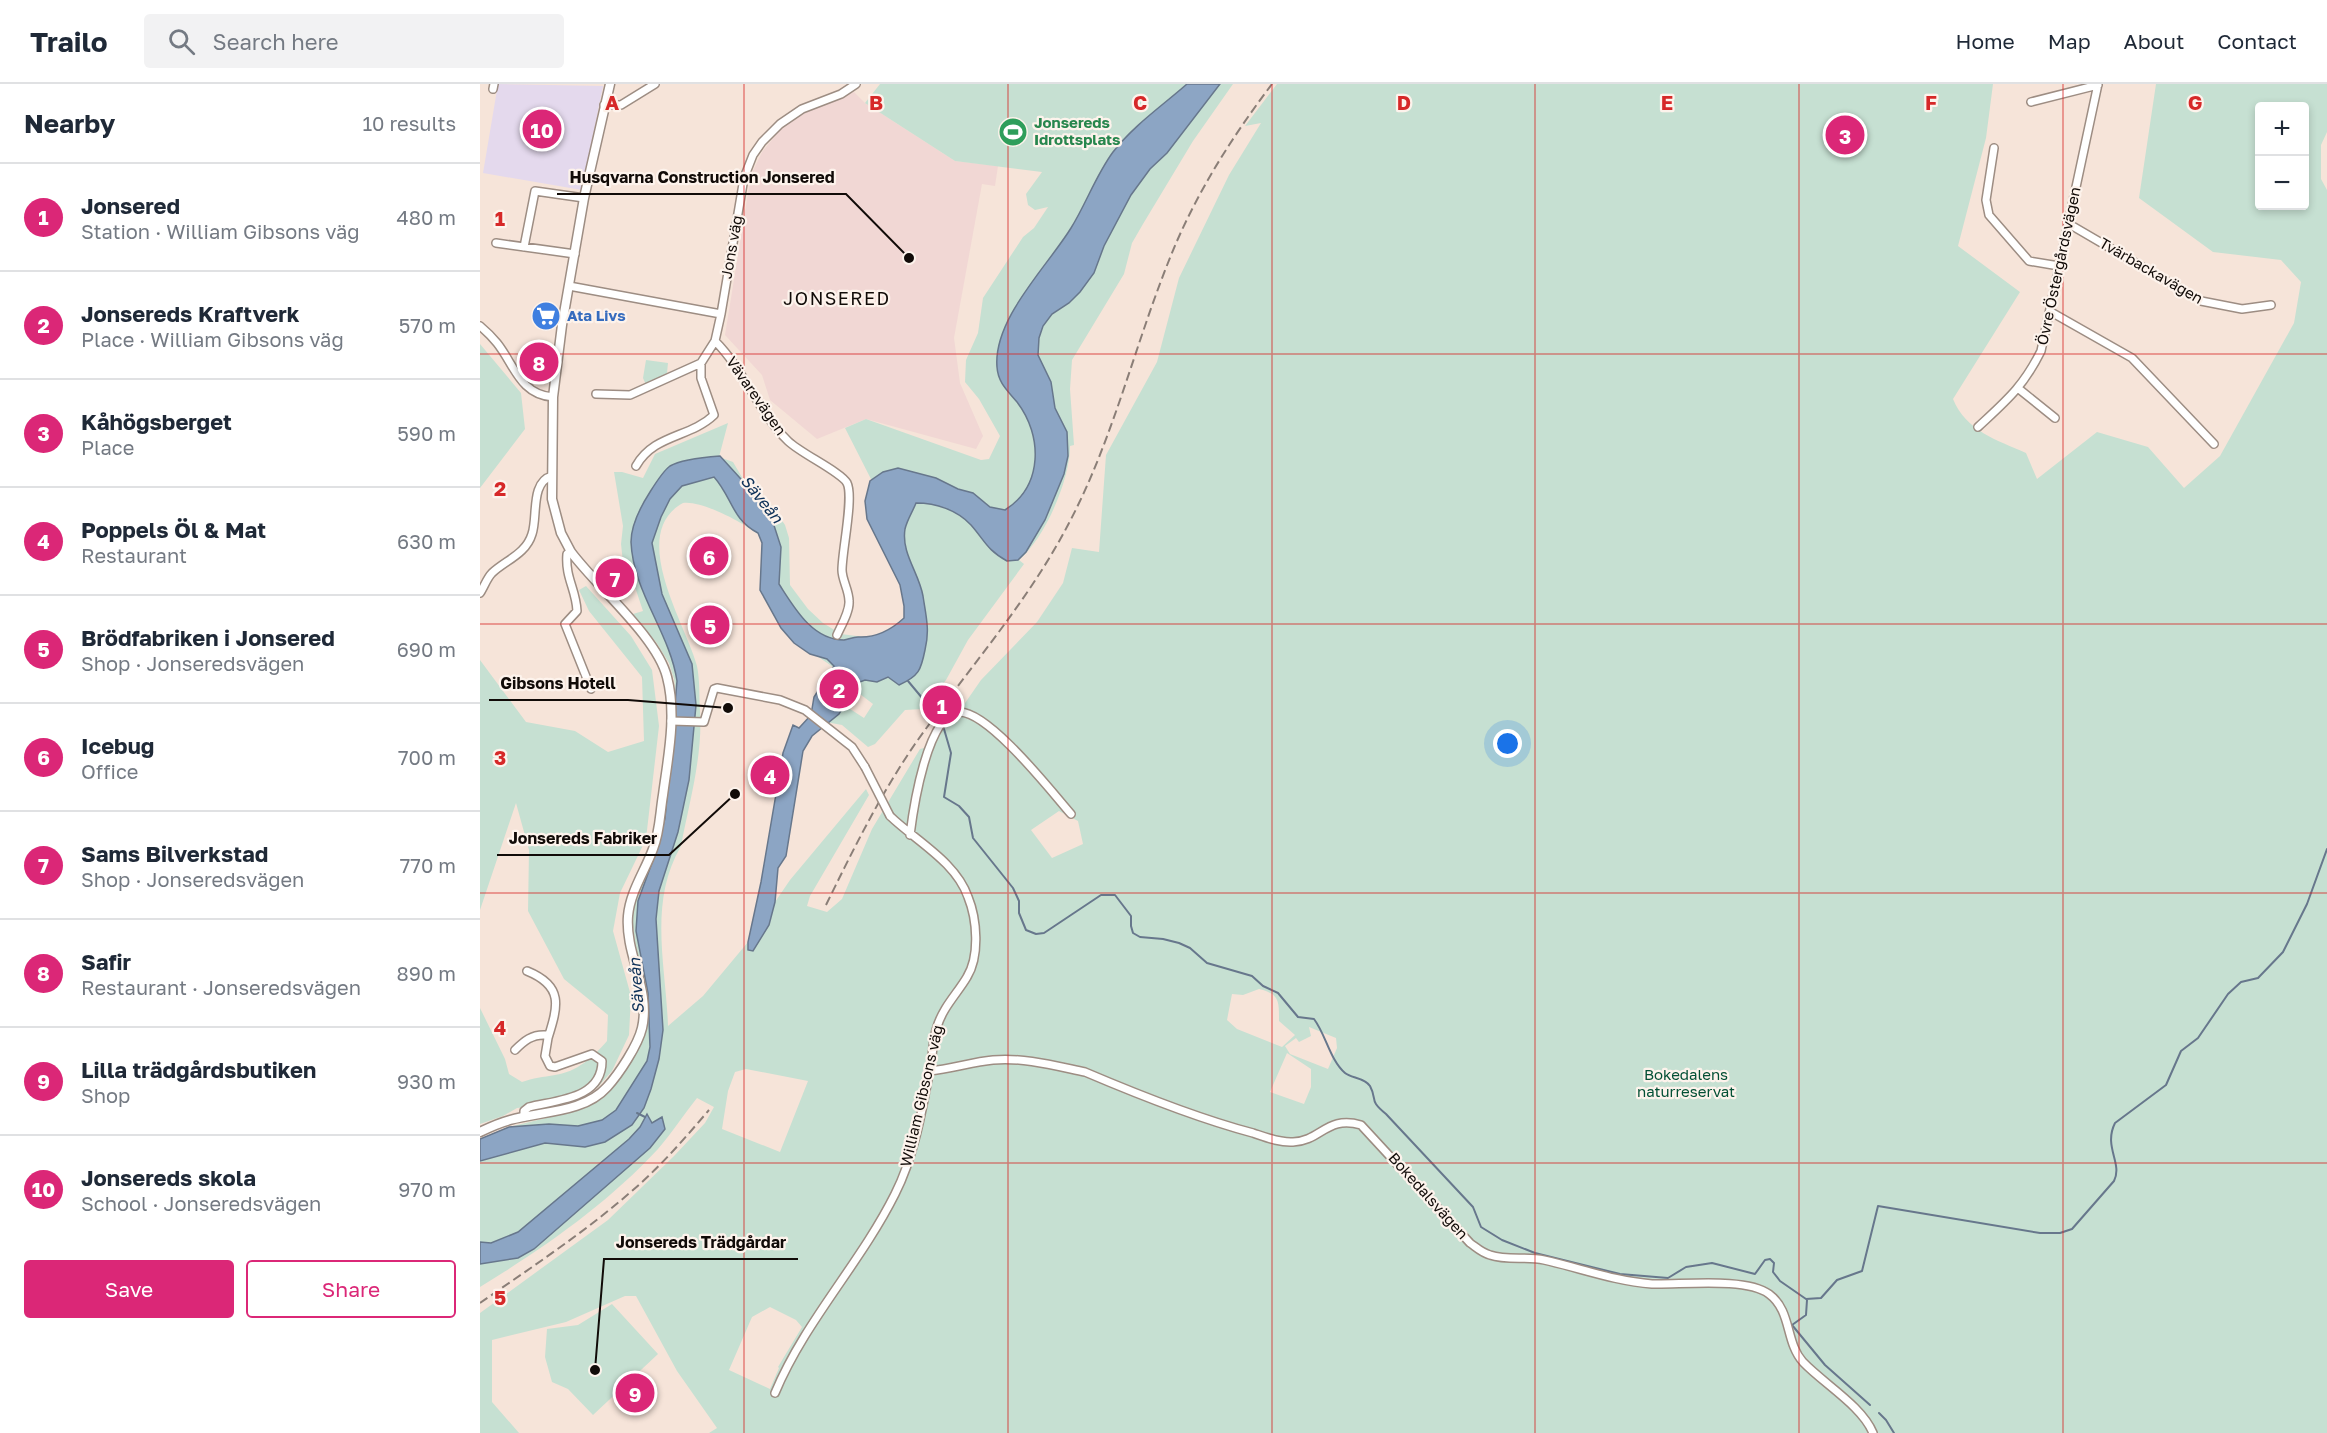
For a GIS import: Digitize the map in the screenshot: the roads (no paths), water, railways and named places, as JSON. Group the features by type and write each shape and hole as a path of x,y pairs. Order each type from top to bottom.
{"street":[{"path":"480,1132 524,1117 574,1106 594,1098 607,1087 641,1031 644,1004 629,940 627,919 632,898 654,847 672,721 667,676 653,648 571,552 561,533 552,499 553,397 584,198 610,84"},
{"path":"604,105 621,105 655,84"},
{"name":"Jons väg","path":"721,314 744,178 753,154 780,124 802,109 842,94 856,84"},
{"path":"2031,102 2098,85"},
{"name":"Övre Östergårdsvägen","path":"1978,428 2019,389 2041,351 2098,85"},
{"path":"1994,148 1986,200 1989,215 2030,261 2059,266"},
{"path":"524,247 535,190 584,198"},
{"name":"Tvärbackavägen","path":"2069,224 2201,301 2242,309 2271,305"},
{"path":"496,243 575,254"},
{"path":"569,286 721,314"},
{"path":"2051,312 2132,358 2214,444"},
{"name":"Vävarevägen","path":"596,394 630,395 700,363 715,341 721,314"},
{"path":"480,326 498,343 512,369 530,388 542,396 553,397"},
{"name":"Vävarevägen","path":"715,341 740,370 764,412 788,441 818,463 842,476 848,484 849,501 842,572 850,602 837,635"},
{"name":"Vävarevägen","path":"636,466 642,456 653,446 705,424 714,415 701,378 700,363"},
{"path":"2019,389 2055,418"},
{"path":"480,593 492,574 528,543 536,522 540,484 546,477 552,476"},
{"path":"571,552 567,554 566,568 577,611 565,624 591,689"},
{"name":"William Gibsons väg","path":"672,721 704,722 714,689 780,700 805,710 852,747 890,816 954,873 968,896 974,928 972,967 945,1008 936,1029 915,1137 895,1194 866,1244 784,1370 775,1393"},
{"path":"910,835 919,783 933,740 943,722 953,713 959,712 972,717 1004,738 1071,814"},
{"path":"524,1117 524,1111 529,1107 579,1095 586,1091 592,1087 602,1069 602,1061 592,1054 561,1066 550,1066 545,1056 557,1008 556,998 546,981 527,971"},
{"path":"515,1050 527,1039 538,1034 546,1035 548,1038"},
{"name":"Bokedalsvägen","path":"929,1071 995,1059 1028,1061 1066,1068 1085,1072 1239,1130 1280,1141 1293,1142 1306,1139 1337,1122 1345,1121 1361,1125 1470,1243 1489,1255 1543,1260 1615,1279 1652,1284 1744,1285 1759,1288 1768,1293 1780,1305 1786,1317 1791,1343 1799,1357 1821,1380 1864,1416 1873,1433"}],"water":[{"path":"1187,84 1220,84 1167,153 1150,169 1131,195 1104,246 1094,273 1069,303 1052,314 1043,326 1039,338 1038,355 1051,382 1055,408 1067,432 1068,456 1064,474 1045,520 1026,552 1018,560 1007,561 991,549 971,525 953,511 931,504 916,503 906,526 904,538 923,596 927,636 922,663 918,672 911,679 899,685 888,677 877,682 865,680 857,683 839,714 812,736 803,751 786,856 778,868 775,902 769,925 753,951 748,950 748,942 761,882 783,753 793,725 799,728 811,715 814,697 834,666 827,659 810,654 794,643 781,628 760,590 762,543 758,533 749,528 737,515 714,477 682,486 670,499 652,543 662,594 692,664 696,705 689,780 678,832 659,891 656,919 663,1030 659,1059 651,1089 644,1108 632,1125 605,1142 585,1147 545,1143 480,1161 480,1139 509,1127 549,1124 578,1126 602,1120 616,1110 647,1061 650,1047 648,993 636,931 638,901 657,849 665,818 677,681 667,646 638,578 633,560 631,542 633,529 637,515 654,485 674,464 720,456 769,510 781,547 779,584 805,621 822,634 833,639 844,640 877,635 899,622 904,618 900,585 867,519 865,501 870,481 883,472 898,468 936,478 958,489 973,493 990,507 1005,510 1027,488 1035,460 1035,445 1026,415 999,378 998,349 1004,331 1012,312 1071,228 1113,152 1139,124"},
{"path":"647,1114 652,1123 662,1117 665,1129 650,1148 534,1249 518,1258 480,1264 480,1242 491,1243 518,1232 629,1139 640,1127"}],"waterway":[{"path":"908,681 923,699"},
{"path":"944,729 951,753 944,797 959,806 969,817 973,838 1013,888 1019,901 1019,913 1026,930 1036,934 1044,933 1101,895 1115,895 1131,916 1133,933 1140,937 1179,943 1190,948 1207,963 1252,976 1263,986 1278,993 1298,1017 1314,1019 1340,1068 1348,1075 1368,1083 1377,1105 1473,1207 1481,1227 1502,1240 1535,1253 1620,1274 1668,1278 1686,1267 1712,1263 1755,1274 1765,1260 1770,1259 1774,1263 1773,1272 1780,1281 1806,1299 1821,1298 1837,1280 1862,1271 1878,1206 2040,1233 2060,1233 2072,1229 2114,1181 2116,1168 2111,1140 2115,1123 2166,1085 2181,1051 2198,1038 2228,994 2241,982 2258,978 2283,952 2307,904 2327,849"},
{"path":"637,1113 645,1117"},
{"path":"1807,1300 1806,1315 1792,1325 1825,1365 1870,1405"},
{"path":"1879,1413 1894,1433"}],"railway":[{"path":"826,905 902,763 1016,609 1069,523 1100,454 1177,241 1197,199 1220,160 1272,84"},
{"path":"480,1303 558,1249 615,1205 663,1162 709,1110"}],"place":[{"name":"Jonsereds skola","path":"542,129"},
{"name":"Jonsereds Idrottsplats","path":"1013,132"},
{"name":"Kåhögsberget","path":"1845,135"},
{"name":"Husqvarna Construction Jonsered","path":"909,258"},
{"name":"Ata Livs","path":"546,316"},
{"name":"Safir","path":"539,362"},
{"name":"Icebug","path":"709,556"},
{"name":"Sams Bilverkstad","path":"615,578"},
{"name":"Brödfabriken i Jonsered","path":"710,625"},
{"name":"Jonsereds Kraftverk","path":"839,689"},
{"name":"Jonsered","path":"942,705"},
{"name":"Gibsons Hotell","path":"728,708"},
{"name":"Poppels Öl & Mat","path":"770,775"},
{"name":"Jonsereds Fabriker","path":"735,794"},
{"name":"Jonsereds Trädgårdar","path":"595,1370"},
{"name":"Lilla trädgårdsbutiken","path":"635,1393"}],"district":[{"name":"JONSERED","path":"837,299"}],"water label":[{"name":"Säveån","path":"762,499"},
{"name":"Säveån","path":"636,986"}],"park label":[{"name":"Bokedalens naturreservat","path":"1686,1084"}]}
